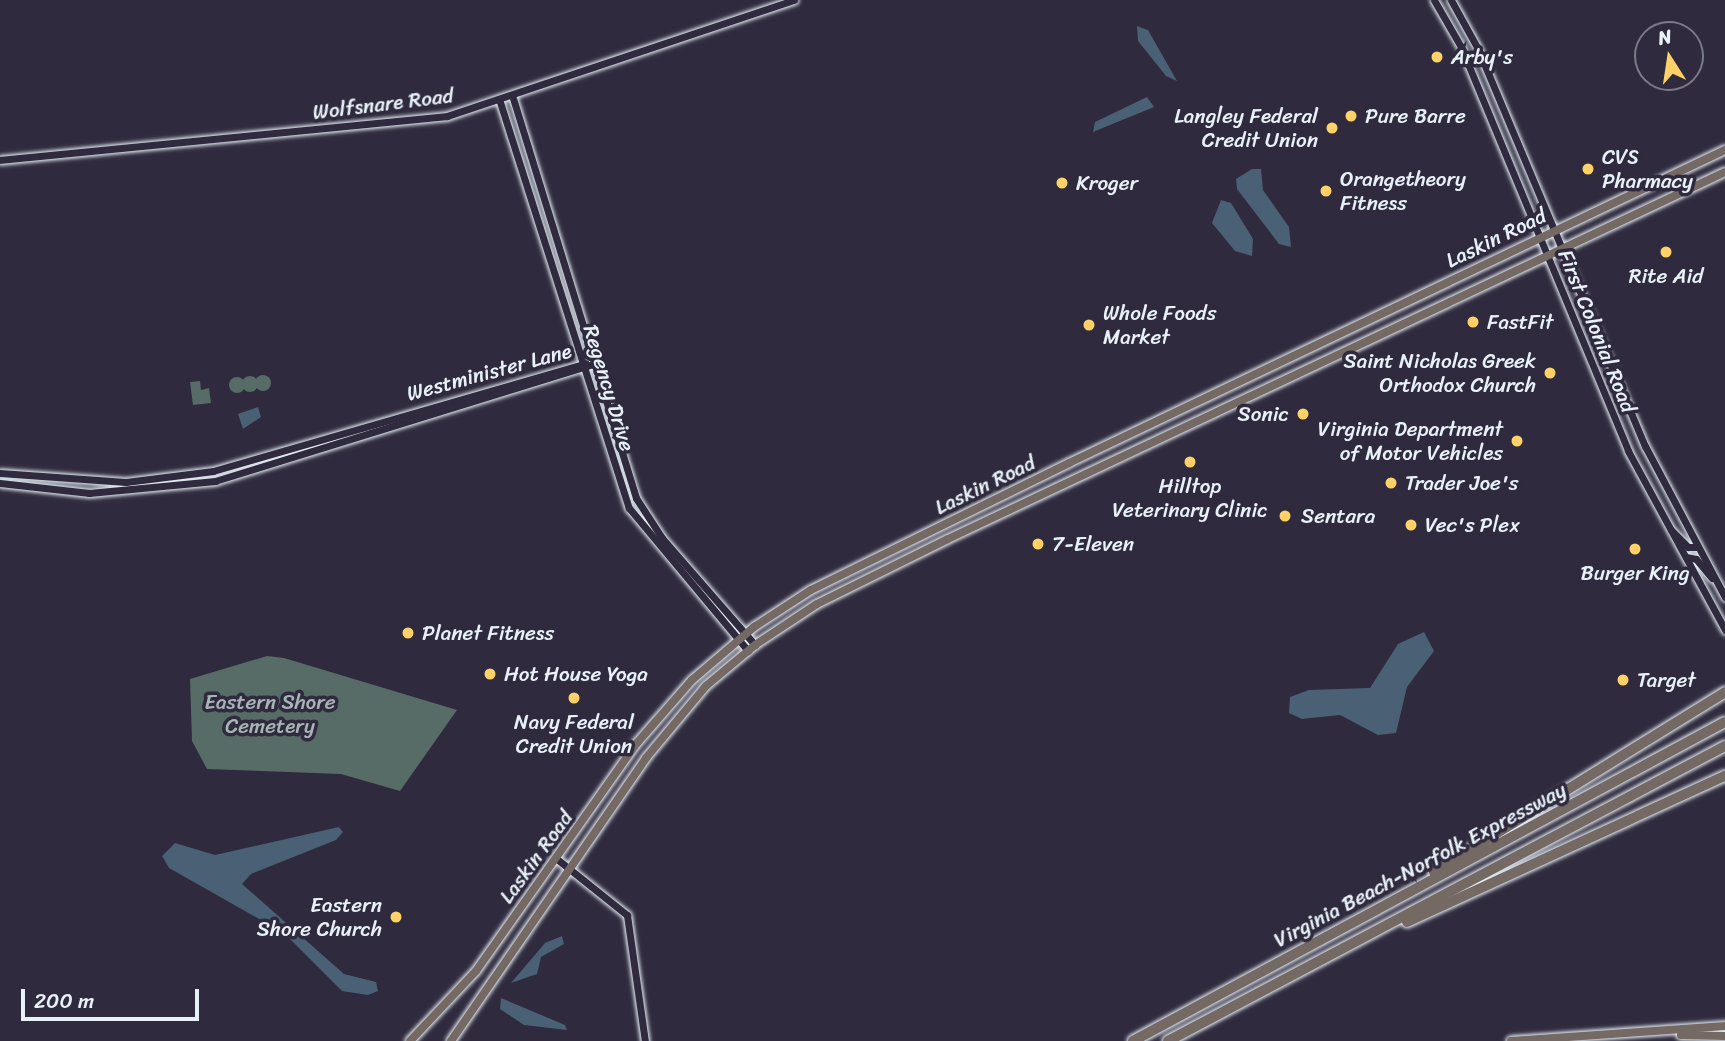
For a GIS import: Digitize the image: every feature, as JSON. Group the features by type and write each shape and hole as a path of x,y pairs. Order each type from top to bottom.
{"highway":[{"path":"1368,915 1725,692"},
{"name":"Virginia Beach-Norfolk Expressway","path":"1133,1041 1725,722"},
{"name":"Virginia Beach-Norfolk Expressway","path":"1168,1041 1725,746"},
{"path":"1308,967 1725,776"}],"main road":[{"name":"Laskin Road","path":"410,1041 475,971 637,743 692,680 742,636 811,590 988,499 1725,150"},
{"name":"Laskin Road","path":"451,1041 646,758 706,686 751,648 817,604 948,539 1725,172"},
{"path":"1664,1034 1725,1026"},
{"path":"1511,1041 1664,1034 1725,1036"}],"street":[{"name":"Wolfsnare Road","path":"0,160 447,116 513,98 794,0"},
{"name":"First Colonial Road","path":"1434,0 1455,34 1628,451 1725,630"},
{"name":"First Colonial Road","path":"1451,0 1563,248 1645,446 1725,597"},
{"name":"Regency Drive","path":"513,98 636,498 662,538 751,648"},
{"name":"Regency Drive","path":"500,102 629,508 742,636"},
{"name":"Westminister Lane","path":"0,483 89,493 202,484 594,364"},
{"name":"Westminister Lane","path":"0,473 126,482 213,471 584,367"},
{"path":"1668,527 1688,547 1698,547"},
{"path":"1686,557 1696,559 1718,583"},
{"path":"557,859 627,915 645,1041"}],"green space":[{"path":"260,375 266,375 271,383 269,389 260,391 255,386 255,380"},
{"path":"247,376 253,376 258,384 256,390 247,392 242,387 242,381"},
{"path":"234,377 240,377 245,385 243,391 234,393 229,388 229,382"},
{"path":"200,381 201,390 209,388 211,403 193,405 190,382"},
{"name":"Eastern Shore Cemetery","path":"267,656 284,658 457,710 400,791 341,774 207,769 192,741 190,679"}],"water":[{"path":"1137,26 1148,30 1177,81 1166,76 1138,41"},
{"path":"1147,97 1154,107 1093,132 1095,122"},
{"path":"1252,169 1261,169 1263,190 1289,227 1291,247 1279,244 1237,189 1236,179"},
{"path":"1221,200 1231,203 1253,239 1252,256 1235,251 1212,223"},
{"path":"258,407 261,417 243,429 238,414"},
{"path":"1424,632 1434,651 1407,687 1396,733 1378,735 1340,715 1302,719 1289,713 1290,697 1309,690 1370,688 1398,644"},
{"path":"339,827 343,832 336,840 251,874 242,884 344,974 376,982 378,991 368,995 342,991 284,933 169,868 162,856 175,843 215,855"},
{"path":"562,936 564,944 541,957 537,974 511,983 545,943"},
{"path":"501,998 565,1025 567,1030 524,1025 500,1009"}],"place":[{"name":"Arby's","path":"1437,57"},
{"name":"Pure Barre","path":"1351,116"},
{"name":"Langley Federal Credit Union","path":"1332,128"},
{"name":"CVS Pharmacy","path":"1588,169"},
{"name":"Kroger","path":"1062,183"},
{"name":"Orangetheory Fitness","path":"1326,191"},
{"name":"Rite Aid","path":"1666,252"},
{"name":"FastFit","path":"1473,322"},
{"name":"Whole Foods Market","path":"1089,325"},
{"name":"Saint Nicholas Greek Orthodox Church","path":"1550,373"},
{"name":"Sonic","path":"1303,414"},
{"name":"Virginia Department of Motor Vehicles","path":"1517,441"},
{"name":"Hilltop Veterinary Clinic","path":"1190,462"},
{"name":"Trader Joe's","path":"1391,483"},
{"name":"Sentara","path":"1285,516"},
{"name":"Vec's Plex","path":"1411,525"},
{"name":"7-Eleven","path":"1038,544"},
{"name":"Burger King","path":"1635,549"},
{"name":"Planet Fitness","path":"408,633"},
{"name":"Hot House Yoga","path":"490,674"},
{"name":"Target","path":"1623,680"},
{"name":"Navy Federal Credit Union","path":"574,698"},
{"name":"Eastern Shore Church","path":"396,917"}]}
